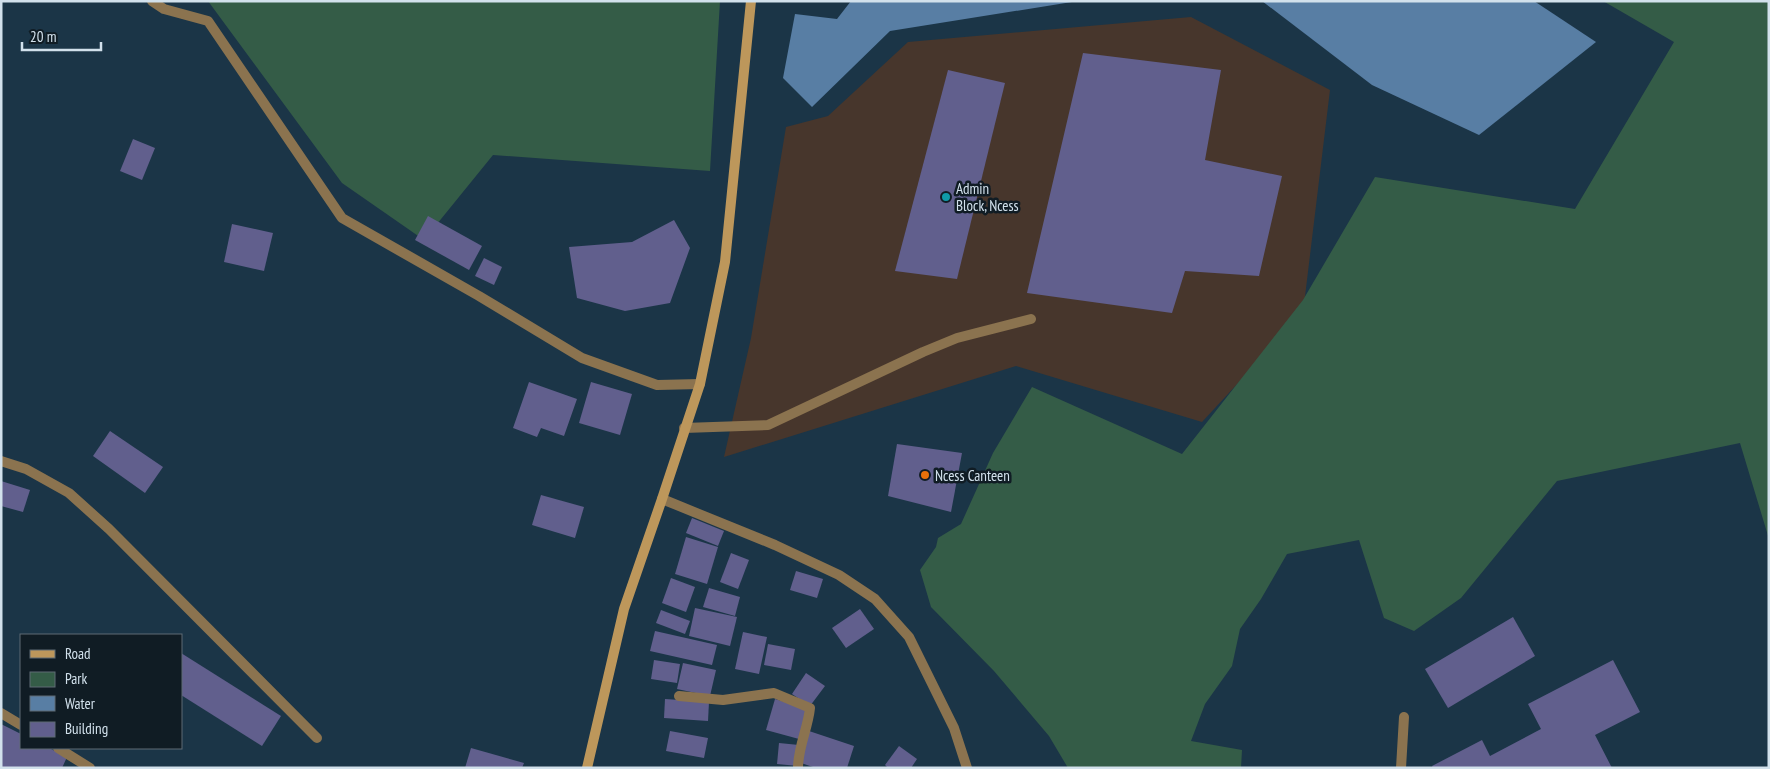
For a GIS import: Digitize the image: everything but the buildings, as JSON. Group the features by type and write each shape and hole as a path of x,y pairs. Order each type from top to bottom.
{"main road":[{"path":"587,768 624,609 700,384 726,262 751,1"}],"street":[{"path":"152,1 164,9 208,21 342,218 479,296 582,358 658,386 700,384"},
{"path":"684,428 768,425 956,338 1031,320"},
{"path":"1,461 26,469 69,494 108,529 317,738"},
{"path":"662,499 775,545 839,575 875,599 908,637 954,728 967,768"},
{"path":"679,696 723,700 774,694 810,708 809,721 798,760 798,768"},
{"path":"1,713 20,724"},
{"path":"1401,768 1404,717"},
{"path":"60,749 90,768"}],"shaded area":[{"path":"1191,17 1330,90 1303,313 1202,422 1016,366 724,457 751,338 786,127 828,116 908,42"}],"green space":[{"path":"208,1 720,1 710,171 493,155 424,240 342,183"},
{"path":"1603,1 1769,1 1769,539 1740,443 1557,481 1461,598 1414,631 1384,618 1359,540 1287,554 1261,599 1240,629 1232,666 1205,704 1191,741 1242,750 1241,768 1068,768 1049,736 994,671 931,607 920,570 936,547 938,538 961,524 993,453 1032,387 1182,454 1303,300 1375,177 1575,209 1674,42"}],"water":[{"path":"851,1 1078,1 890,31 812,107 783,78 795,14 837,19"},
{"path":"1262,1 1534,1 1596,42 1479,135 1372,85"}],"place":[{"name":"Admin Block, Ncess","path":"946,197"},
{"name":"Ncess Canteen","path":"925,475"}]}
